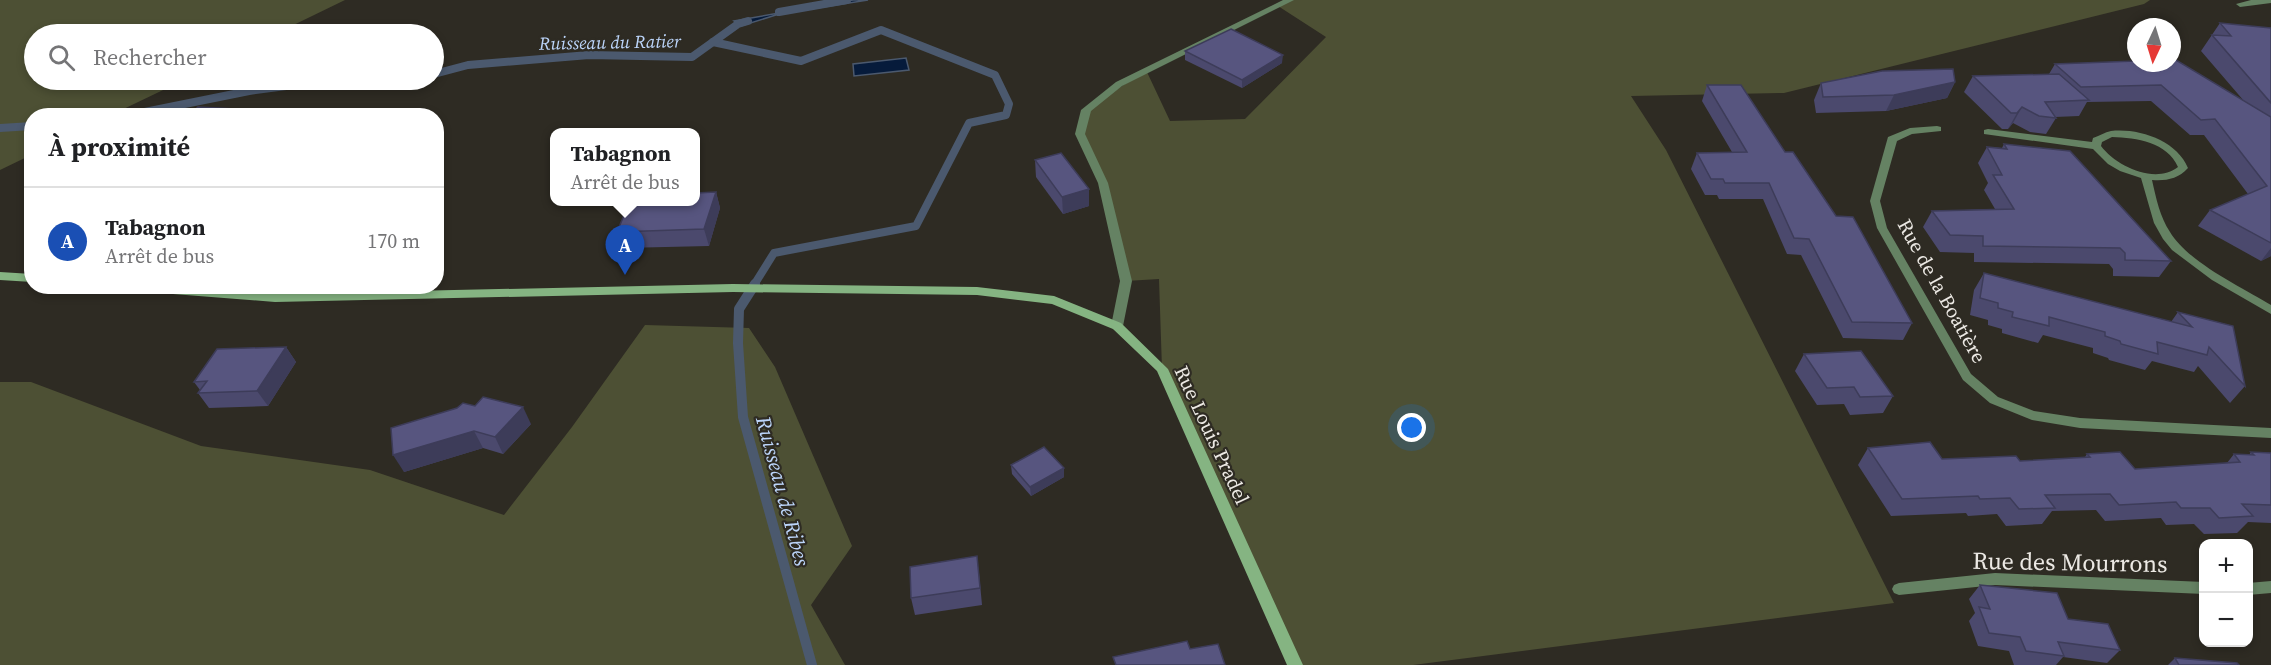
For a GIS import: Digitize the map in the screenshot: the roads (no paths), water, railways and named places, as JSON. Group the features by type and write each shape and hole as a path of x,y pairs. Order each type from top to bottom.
{"main road":[{"path":"0,276 24,278"},
{"name":"Rue Louis Pradel","path":"224,294 275,298 733,288 977,291 1054,300 1117,326 1162,369 1295,665"}],"street":[{"path":"1117,326 1126,281 1103,183 1080,134 1086,110 1119,84 1290,0"},
{"path":"2240,4 2271,0"},
{"name":"Rue de la Boatière","path":"1936,129 1910,130 1892,139 1875,201 1882,228 1967,377 1994,400 2032,415 2070,422 2271,433"},
{"path":"1988,132 2096,146"},
{"path":"2111,134 2137,136 2165,147 2181,161 2183,168 2171,176 2145,175 2112,163 2099,153 2096,146 2097,140 2111,134"},
{"path":"2145,175 2158,220 2168,238 2190,258 2271,310"},
{"name":"Rue des Mourrons","path":"1899,589 1995,579 2199,588"},
{"path":"2253,589 2271,587"}],"water":[{"path":"853,0 868,0 779,14 741,26 734,21"},
{"path":"906,58 909,70 854,76 853,64"}],"waterway":[{"name":"Ruisseau du Ratier","path":"779,12 847,0"},
{"name":"Ruisseau du Ratier","path":"444,71 468,65 589,55 692,57 738,24 748,21"},
{"name":"Ruisseau de Ribes","path":"713,42 801,61 881,30 995,75 1009,104 1006,115 969,123 916,226 774,253 754,285"},
{"name":"Ruisseau du Ratier","path":"165,108 257,90"},
{"name":"Ruisseau du Ratier","path":"0,128 24,126"},
{"name":"Ruisseau de Ribes","path":"755,284 739,309 738,343 743,417 812,665"}],"place":[{"name":"Tabagnon","path":"625,275"}]}
